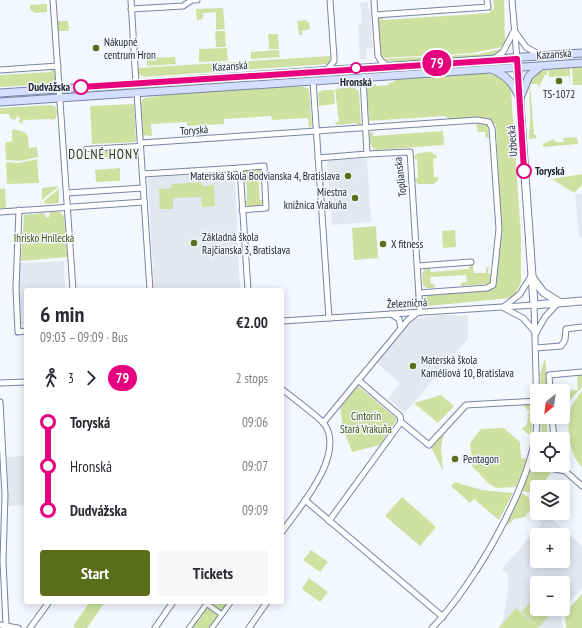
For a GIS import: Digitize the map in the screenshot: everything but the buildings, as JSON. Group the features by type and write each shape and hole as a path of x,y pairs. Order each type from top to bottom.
{"main road":[{"name":"Kazanská","path":"0,92 387,66 517,59 582,53"},
{"name":"Kazanská","path":"0,102 582,63"},
{"path":"520,98 529,76 542,66"},
{"path":"492,69 503,74 512,82 520,98"}],"street":[{"path":"53,0 73,288"},
{"path":"131,0 136,83"},
{"path":"131,9 183,6 192,0 197,0"},
{"path":"327,70 334,61 330,0"},
{"path":"374,0 378,56 387,66"},
{"path":"375,15 488,7 488,0"},
{"name":"Uzbecká","path":"512,0 534,305"},
{"path":"493,60 503,52 515,30 526,47 544,57"},
{"path":"0,70 58,66"},
{"path":"318,158 367,154 363,77"},
{"path":"313,81 329,318"},
{"path":"137,93 139,144 143,174 150,288"},
{"name":"Toryská","path":"139,144 477,120 489,122 491,124 499,229 493,285 487,288 420,292"},
{"path":"86,149 139,144"},
{"name":"Toplianska","path":"367,154 410,152 420,292 420,312"},
{"path":"143,174 264,166 266,208 242,210"},
{"path":"240,168 248,288"},
{"path":"67,193 143,188"},
{"path":"0,212 144,202"},
{"path":"19,210 16,288 18,332 24,331"},
{"path":"418,266 471,262"},
{"path":"536,333 523,318 503,307 520,294 531,276 544,292 559,302"},
{"path":"536,384 536,333 534,305 582,301"},
{"path":"536,333 545,316 559,302"},
{"name":"Železničná","path":"284,321 534,305"},
{"path":"324,423 411,316 420,312"},
{"path":"391,314 398,317 401,328"},
{"path":"536,348 561,346 565,340 566,329 582,327"},
{"path":"550,384 549,375 582,372"},
{"path":"358,380 400,416 401,422 429,444 466,405 530,401"},
{"path":"0,383 24,382"},
{"path":"284,391 324,423 329,440 327,461 319,479 306,500 284,527"},
{"path":"0,402 5,495 2,561 4,604 3,625 18,628"},
{"path":"329,521 401,422"},
{"path":"432,628 455,602 491,544 511,506 529,464 536,438 537,424"},
{"path":"566,472 582,486"},
{"path":"306,500 443,617"},
{"path":"32,628 48,604"},
{"path":"155,628 172,604"},
{"path":"189,628 206,604"},
{"path":"208,604 221,614"},
{"path":"212,628 228,604"},
{"path":"249,628 266,604"}],"shaded area":[{"path":"368,2 368,9 370,9 373,48 366,49 367,59 360,60 358,24 362,23 360,3"},
{"name":"Materská škola Bodvianska 4, Bratislava","path":"367,158 371,222 332,225 327,161"},
{"name":"Základná škola Rajčianska 3, Bratislava","path":"233,173 235,175 240,288 154,288 148,179 151,177"},
{"path":"575,194 582,194 582,239 579,235"},
{"path":"64,261 65,288 24,288 24,324 22,324 19,285 20,263"},
{"name":"Materská škola Kaméliová 10, Bratislava","path":"440,315 468,316 468,339 405,413 388,399 400,383 377,363 413,319"},
{"path":"24,456 24,505 8,506 7,457"},
{"path":"539,520 553,520 562,528 538,528 541,524"},
{"path":"570,535 582,546 582,588 570,602 570,576 530,576 530,616 561,616 563,628 498,628 503,620 508,591 508,574 502,569 530,537 530,568 570,568"}],"green space":[{"path":"493,0 504,0 505,40 502,47 473,53 383,58 380,56 378,21 382,17 383,20 490,13 490,10 494,9"},
{"path":"47,4 47,12 35,13 30,9 30,5"},
{"path":"223,8 225,29 216,30 216,12 203,13 203,19 197,20 196,9"},
{"path":"307,20 307,22 309,22 310,29 302,31 302,35 299,35 297,21"},
{"path":"58,21 68,21 69,31 58,31"},
{"path":"215,31 225,31 226,47 216,47"},
{"path":"268,34 278,34 279,49 269,49"},
{"path":"227,48 228,61 199,62 199,49"},
{"path":"500,49 501,51 494,56 420,62 387,61 383,59 480,54"},
{"path":"279,50 280,57 251,59 251,52"},
{"path":"331,56 329,64 143,77 138,73 138,68"},
{"path":"175,57 176,64 147,66 147,58"},
{"path":"506,62 449,69 102,92 102,88"},
{"path":"582,67 582,85 573,85 572,68"},
{"path":"51,68 55,70 56,79 50,84 0,87 0,75 51,72"},
{"path":"570,68 570,85 569,76 549,77 548,70"},
{"path":"547,70 547,75 545,75 538,89 538,84 530,84 535,76 540,72"},
{"path":"476,73 493,75 506,83 511,91 521,236 521,282 516,293 509,298 429,306 425,304 424,299 428,294 488,290 496,284 501,229 496,125 488,118 448,119 445,116 369,121 367,89 376,84 376,86 388,85 389,83 394,82 394,80 414,76"},
{"path":"530,85 534,135 537,135 536,138 529,139 529,91"},
{"path":"270,86 304,87 309,89 312,125 309,128 308,118 272,120 271,116 224,119 224,124 187,126 187,122 151,124 152,136 143,135 141,102 144,98"},
{"path":"353,87 359,91 361,125 358,127 358,123 336,125 335,122 339,122 335,89"},
{"path":"323,90 334,90 335,104 319,106 318,93"},
{"path":"50,93 49,95 0,99 0,95"},
{"path":"134,104 136,142 92,144 90,106"},
{"path":"51,105 56,107 57,112 56,118 51,121 51,119 23,120 23,124 19,122 20,118 17,116 15,120 10,118 9,114 0,114 0,108"},
{"path":"476,124 487,125 489,137 486,138 485,132 478,132"},
{"path":"14,129 24,132 28,136 29,148 37,147 38,157 20,161 6,160 5,143 12,141 12,131"},
{"path":"373,131 373,136 443,131 444,145 377,150 373,149 369,140 370,133"},
{"path":"563,138 577,138 578,144 543,147 543,144 554,139 555,142 564,142"},
{"path":"119,150 119,156 94,158 93,152"},
{"path":"431,152 437,156 437,158 433,158 434,177 438,177 438,180 434,184 418,184 414,179 418,178 417,159 413,159 413,157 418,153"},
{"path":"37,159 39,183 7,184 6,162 18,163"},
{"path":"120,168 120,181 96,182 95,170"},
{"path":"257,168 262,173 258,174 260,200 264,200 264,203 260,206 252,206 244,204 244,201 247,201 246,174 242,174 245,170"},
{"path":"582,174 582,185 574,193 552,179"},
{"path":"201,182 202,186 214,185 215,206 202,207 201,197 173,198 173,209 160,209 159,189 172,188 171,184"},
{"path":"58,187 42,200 42,188"},
{"path":"5,188 6,208 0,208 0,189"},
{"path":"59,189 59,203 45,204 44,201"},
{"name":"Ihrisko Hnilecká","path":"50,212 60,212 64,216 67,257 21,261 24,215 44,213 46,217 49,217"},
{"path":"376,226 378,258 354,260 352,228"},
{"path":"455,230 456,247 443,248 442,231"},
{"path":"469,265 473,265 474,273 486,273 486,268 489,266 488,273 492,275 491,282 487,284 460,286 462,282 467,282 466,275 430,277 431,284 434,284 435,288 427,288 423,286 422,273 425,269 430,269 431,272 469,269"},
{"path":"545,358 548,384 541,384 540,374"},
{"path":"577,375 582,375 582,387 570,400 570,391 578,390"},
{"name":"Cintorín Stará Vrakuňa","path":"358,386 397,419 380,445 352,452 343,428 340,408"},
{"path":"582,391 582,467 574,456 568,426 568,424 570,424 571,410 576,398"},
{"path":"441,395 454,406 438,423 414,403"},
{"path":"522,404 530,404 530,424 532,424 532,431 529,435 522,429 527,424 529,411"},
{"path":"542,424 547,424 547,432 541,432"},
{"path":"504,428 520,442 521,458 527,459 516,487 496,488 489,484 472,466 470,443 481,429"},
{"path":"444,434 441,447 443,471 431,447"},
{"path":"530,471 551,472 545,480 530,480 530,491 522,491"},
{"path":"455,482 482,490 513,493 499,520 474,499 470,503 451,486"},
{"path":"521,492 529,498 530,510 525,517 514,519 508,525 507,522"},
{"path":"402,497 436,527 420,546 385,516"},
{"path":"311,550 328,562 320,572 303,560"},
{"path":"309,578 328,592 320,602 302,589"},
{"path":"582,594 582,628 566,628 565,616 570,616 570,607"},
{"path":"530,602 530,616 548,617 539,627 522,612"},
{"path":"89,604 104,604 87,628 76,628 73,626"},
{"path":"209,604 227,604 209,628 191,628"},
{"path":"516,608 539,628 499,628"}],"bus line":[{"name":"79","path":"81,87 353,68 517,59 524,171"}],"place":[{"name":"Nákupné centrum Hron","path":"96,48"},
{"name":"Hronská","path":"356,68"},
{"name":"TS-1072","path":"559,81"},
{"name":"Dudvážska","path":"81,87"},
{"name":"Toryská","path":"524,171"},
{"name":"Materská škola Bodvianska 4, Bratislava","path":"348,176"},
{"name":"Miestna knižnica Vrakuňa","path":"355,198"},
{"name":"Základná škola Rajčianska 3, Bratislava","path":"194,243"},
{"name":"X fitness","path":"383,244"},
{"name":"Materská škola Kaméliová 10, Bratislava","path":"413,366"},
{"name":"Pentagon","path":"455,459"}],"district":[{"name":"DOLNÉ HONY","path":"104,154"}]}
